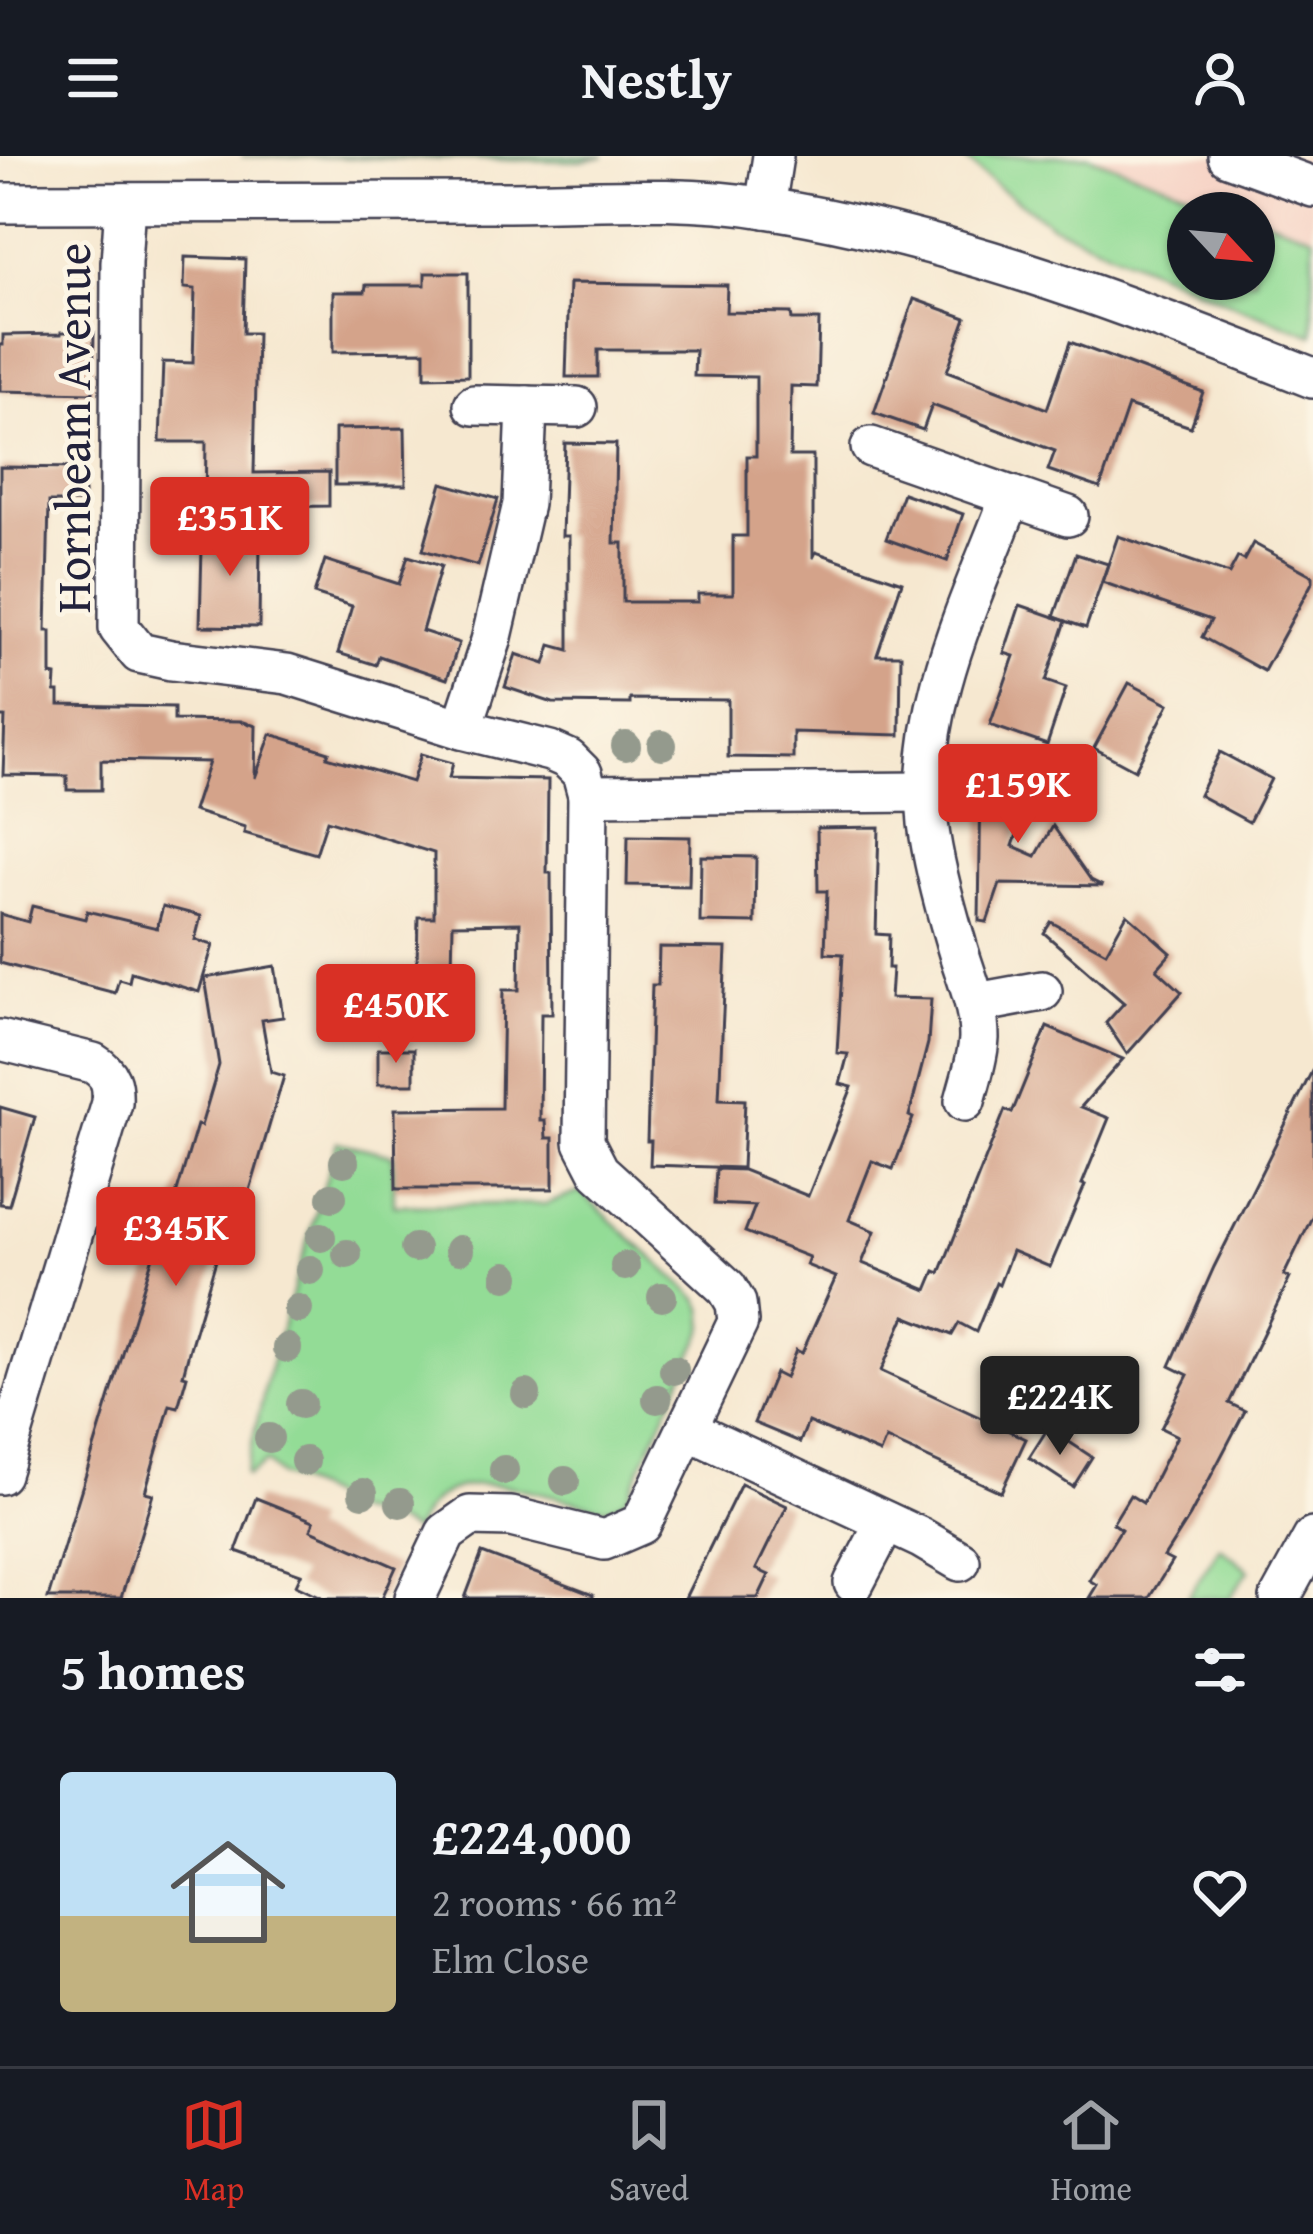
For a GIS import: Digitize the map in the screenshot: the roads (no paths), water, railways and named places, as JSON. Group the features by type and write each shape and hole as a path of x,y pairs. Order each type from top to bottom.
{"street":[{"path":"765,208 773,156"},
{"path":"1228,156 1313,187"},
{"path":"0,202 688,199 765,208 996,262 1313,378"},
{"name":"Hornbeam Avenue","path":"125,203 119,628 139,653 287,674 462,729 550,751 568,759 582,773 588,795"},
{"path":"474,405 577,407"},
{"path":"462,729 491,641 523,504 527,406"},
{"path":"871,447 1068,516"},
{"path":"965,1101 979,1042 977,1003 955,942 929,829 926,792 931,733 944,673 1011,496"},
{"path":"415,1598 446,1533 470,1516 511,1516 604,1540 641,1525 738,1322 736,1303 727,1288 599,1171 584,1142 588,795 926,792"},
{"path":"977,1003 1042,991"},
{"path":"0,1040 94,1063 106,1071 113,1085 112,1103 0,1474"},
{"path":"687,1429 921,1538 960,1561"},
{"path":"854,1583 886,1522"},
{"path":"1280,1598 1313,1538"}]}
